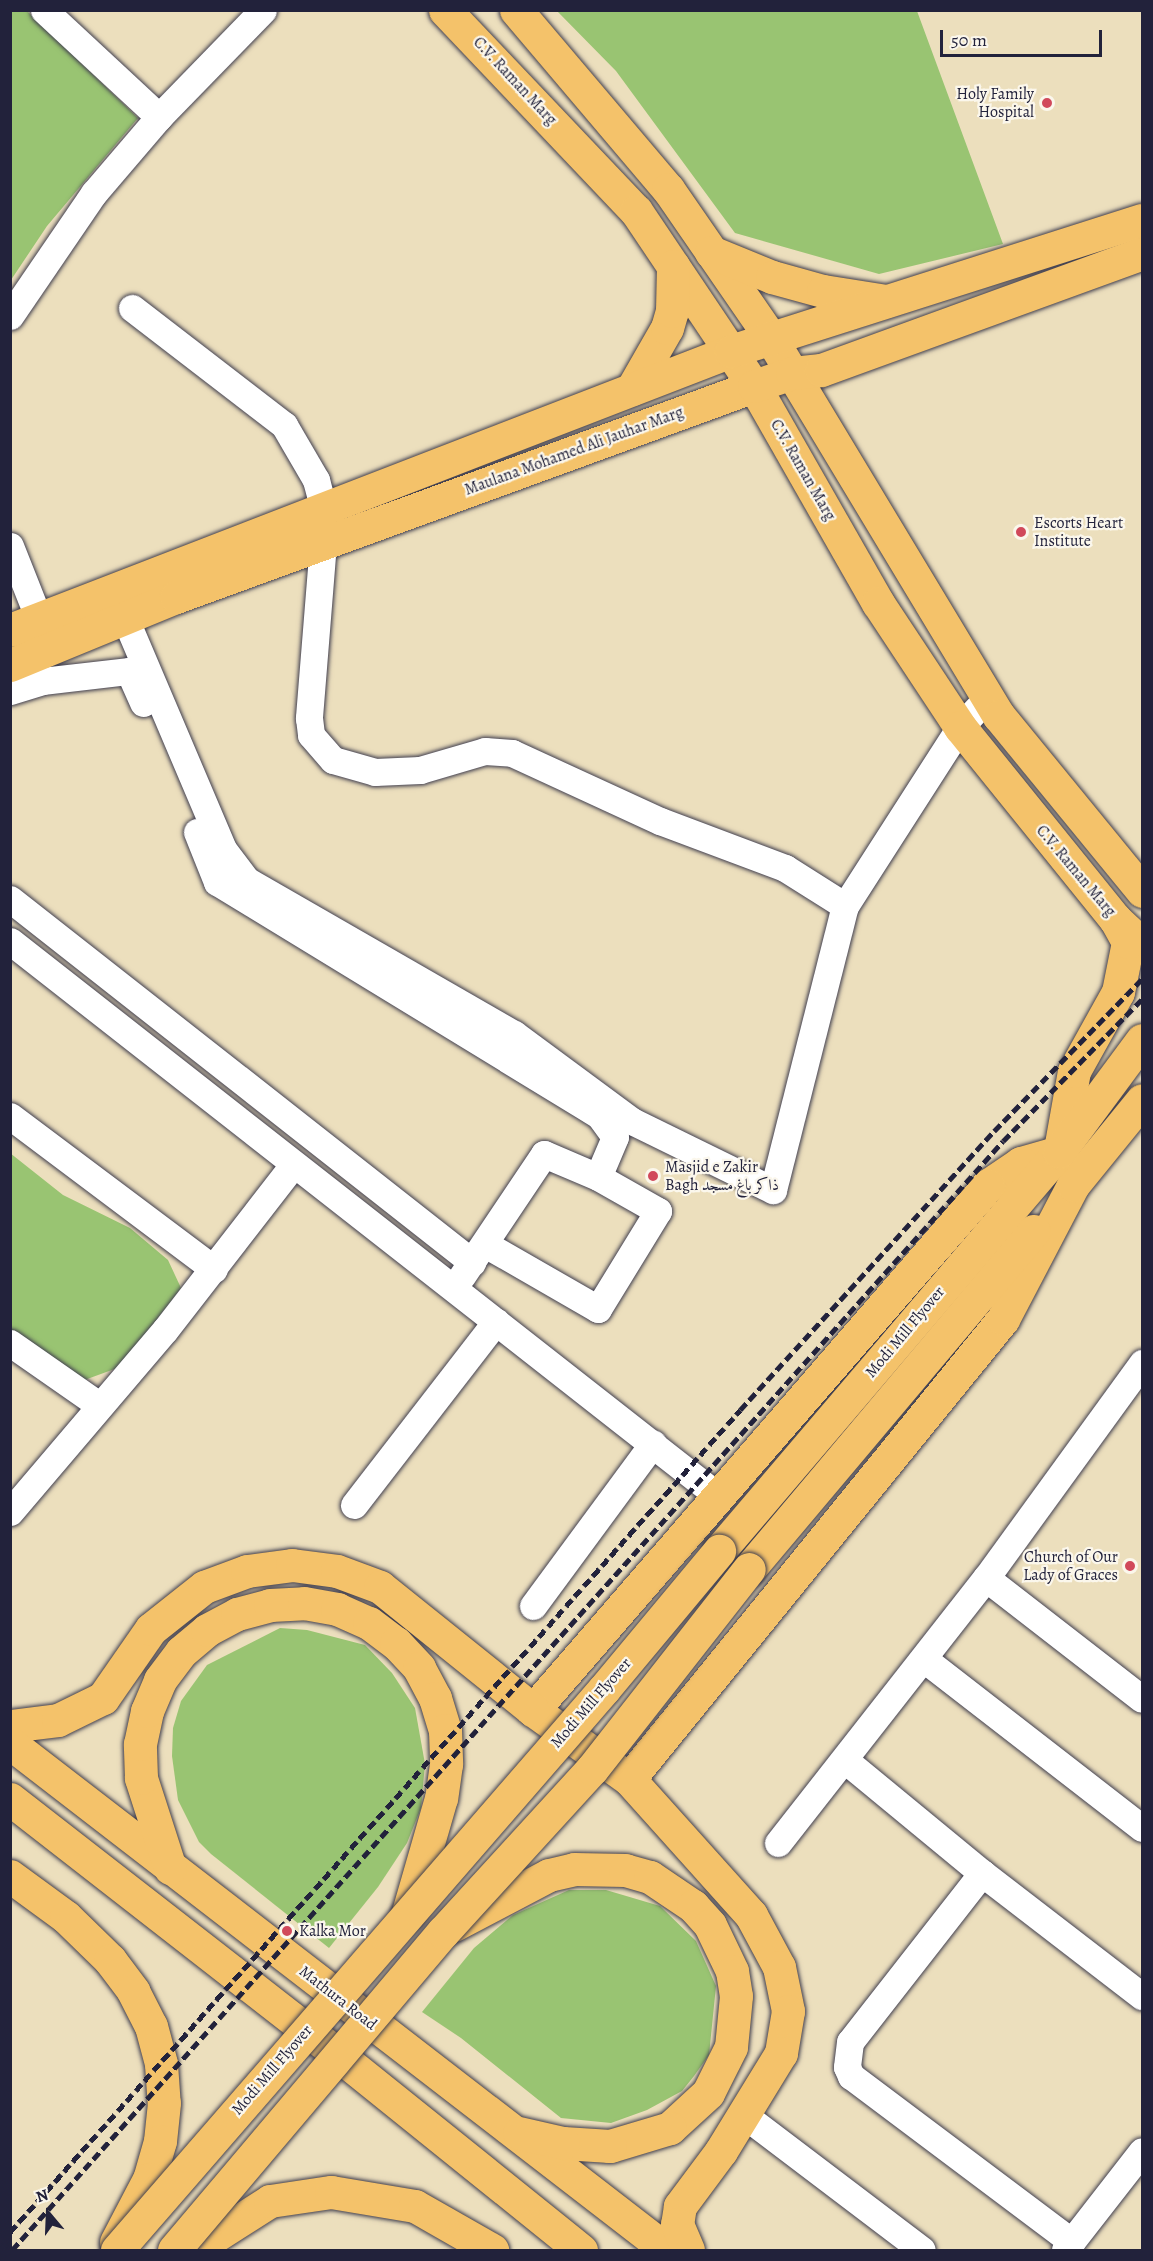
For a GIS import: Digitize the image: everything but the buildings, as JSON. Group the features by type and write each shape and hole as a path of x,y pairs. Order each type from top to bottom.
{"main road":[{"name":"C.V. Raman Marg","path":"445,10 636,212 754,386 878,603 960,727 1115,919 1143,944"},
{"path":"516,10 668,189 772,340 987,697 1143,891"},
{"name":"Maulana Mohamed Ali Jauhar Marg","path":"25,625 730,351 893,302 1143,220"},
{"path":"711,252 772,277 823,291 893,302"},
{"name":"Maulana Mohamed Ali Jauhar Marg","path":"10,665 125,618 323,543 754,386 792,373 821,370 1143,253"},
{"path":"632,389 667,328 672,311 673,266"},
{"path":"533,1710 988,1185 1021,1163 1059,1152 1074,1071 1118,992 1128,942 1115,919"},
{"name":"Modi Mill Flyover","path":"117,2250 408,1912 604,1689 1059,1152 1143,1040"},
{"path":"629,1779 1003,1319 1073,1185 1143,1100"},
{"name":"Modi Mill Flyover","path":"174,2250 443,1932 592,1769 748,1569 1073,1185"},
{"path":"10,1726 57,1720 103,1698 151,1629 204,1587 247,1571 292,1566 337,1571 380,1587 533,1710 629,1779 751,1915 779,1967 788,2011 781,2053 744,2115 680,2206 677,2224 688,2250"},
{"path":"170,1868 141,1778 140,1744 147,1711 160,1680 181,1652 217,1624 270,1605 304,1603 337,1609 369,1623 404,1651 419,1668 435,1698 445,1730 446,1764 441,1798 408,1912"},
{"name":"Mathura Road","path":"10,1743 667,2250"},
{"path":"10,1799 327,2046 581,2250"},
{"path":"443,1932 549,1875 599,1867 650,1878 679,1895 710,1925 726,1955 736,1996 733,2039 722,2071 702,2099 670,2128 610,2146 563,2142 512,2131"},
{"path":"10,1876 66,1917 110,1960 133,1991 153,2035 164,2103 160,2141 149,2179 111,2250"},
{"path":"193,2250 270,2201 331,2192 415,2205 492,2250"}],"street":[{"path":"44,10 159,117"},
{"path":"10,316 94,193 159,117 254,13"},
{"path":"132,308 284,425 316,480 324,509"},
{"path":"323,543 309,718 311,735 333,760 375,772 420,770 485,751 512,753 660,821 784,868 845,906"},
{"path":"10,546 25,625 50,650"},
{"path":"125,618 223,849 246,880 514,1034 632,1121 773,1190 845,906 960,727 987,697"},
{"path":"10,691 42,681 129,671 217,882 599,1115 615,1137 598,1177"},
{"path":"10,899 479,1253 598,1309 658,1211 598,1177 544,1154 479,1253 453,1288"},
{"path":"10,941 214,1100 292,1166 496,1321 718,1496"},
{"path":"10,1116 214,1269"},
{"path":"10,1512 214,1269 292,1166"},
{"path":"354,1504 496,1321"},
{"path":"10,1343 99,1405"},
{"path":"778,1843 846,1761 986,1578 1143,1363"},
{"path":"533,1606 653,1443"},
{"path":"986,1578 1143,1699"},
{"path":"924,1659 1143,1828"},
{"path":"846,1761 982,1873 1143,1996"},
{"path":"982,1873 850,2042 847,2067 851,2076 1068,2246 1143,2151"},
{"path":"744,2115 922,2250"}],"green space":[{"path":"11,11 27,11 138,118 47,226 11,280"},
{"path":"557,11 917,11 1003,244 879,274 735,233 616,71"},
{"path":"10,1153 63,1195 130,1228 168,1260 181,1288 120,1367 79,1382 11,1338"},
{"path":"280,1628 307,1630 365,1645 392,1673 415,1708 425,1764 421,1808 407,1843 378,1887 329,1948 211,1854 199,1842 178,1800 172,1756 173,1728 181,1701 207,1665"},
{"path":"569,1890 606,1890 660,1906 696,1941 716,1986 709,2055 694,2076 682,2091 647,2110 611,2123 561,2118 461,2038 422,2012 474,1948 513,1915"}],"railway":[{"path":"10,2232 740,1410 994,1131 1142,979"},
{"path":"12,2250 1003,1141 1142,999"}],"place":[{"name":"Holy Family Hospital","path":"1047,103"},
{"name":"Escorts Heart Institute","path":"1021,532"},
{"name":"Masjid e Zakir Bagh ذاکر باغ مسجد","path":"653,1176"},
{"name":"Church of Our Lady of Graces","path":"1130,1566"},
{"name":"Kalka Mor","path":"287,1931"}]}
